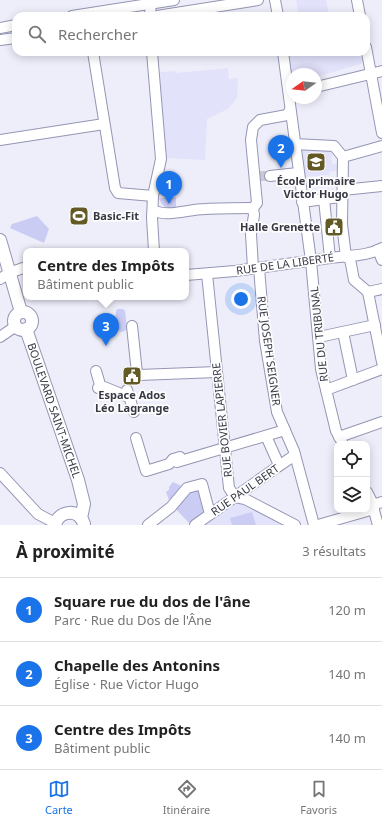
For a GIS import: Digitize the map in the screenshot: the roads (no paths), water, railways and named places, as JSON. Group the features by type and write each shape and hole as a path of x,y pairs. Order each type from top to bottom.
{"main road":[{"path":"1,244 4,276 21,312 14,318 21,328"},
{"name":"BOULEVARD SAINT-MICHEL","path":"21,328 81,491 84,504 80,519"},
{"path":"55,524 57,519 65,513 80,519"}],"street":[{"path":"95,12 151,2 174,0"},
{"path":"182,12 258,0"},
{"path":"275,0 277,12"},
{"path":"357,0 359,12"},
{"path":"150,12 151,2"},
{"path":"0,28 12,26"},
{"path":"0,40 12,38"},
{"path":"93,56 115,188 118,193 154,196"},
{"path":"152,56 161,160 154,196 154,248"},
{"name":"RUE DU TRIBUNAL","path":"284,56 286,70"},
{"path":"368,56 382,133"},
{"path":"322,85 382,71"},
{"name":"RUE DU TRIBUNAL","path":"290,104 294,144 311,261 321,369 339,437"},
{"name":"RUE JOSEPH SEIGNER","path":"290,110 287,115 260,120 253,126 251,140 256,177 257,203 252,208 254,214 251,234 277,412 296,455 314,525"},
{"path":"0,140 104,124"},
{"path":"294,144 334,146 343,157 342,224 346,257 350,260 354,280 368,292 382,362"},
{"path":"343,157 382,146"},
{"path":"270,176 298,173"},
{"path":"302,202 340,197 342,193 377,187"},
{"path":"324,199 330,258"},
{"path":"153,214 205,208 252,208"},
{"path":"380,249 382,260"},
{"name":"RUE DE LA LIBERTÉ","path":"189,275 346,257 380,249"},
{"path":"4,276 23,268"},
{"name":"RUE BOVIER LAPIERRE","path":"207,274 224,448 230,488 235,497"},
{"path":"368,292 382,289"},
{"path":"319,337 375,325"},
{"path":"132,326 137,373 139,375 217,370"},
{"path":"0,337 21,328"},
{"path":"343,332 352,380"},
{"path":"326,390 382,369"},
{"path":"96,371 99,388 104,386 126,396 128,387 134,412"},
{"path":"339,437 382,422"},
{"path":"136,438 146,471 168,464 173,459 180,459 266,436 283,426"},
{"path":"266,436 279,465"},
{"name":"RUE PAUL BERT","path":"195,525 279,465 296,455"},
{"path":"0,473 38,514 55,524"},
{"path":"148,525 171,507 187,488 202,484 210,514"},
{"path":"370,496 376,505 378,525"},
{"path":"235,497 245,499 295,525"},
{"path":"318,525 376,505"}],"tunnel":[{"path":"258,176 270,176"}],"place":[{"name":"École primaire Victor Hugo","path":"316,162"},
{"name":"Chapelle des Antonins","path":"281,168"},
{"name":"Square rue du dos de l'âne","path":"169,204"},
{"name":"Basic-Fit","path":"79,216"},
{"name":"Halle Grenette","path":"334,227"},
{"name":"Centre des Impôts","path":"106,346"},
{"name":"Espace Ados Léo Lagrange","path":"132,376"}]}
